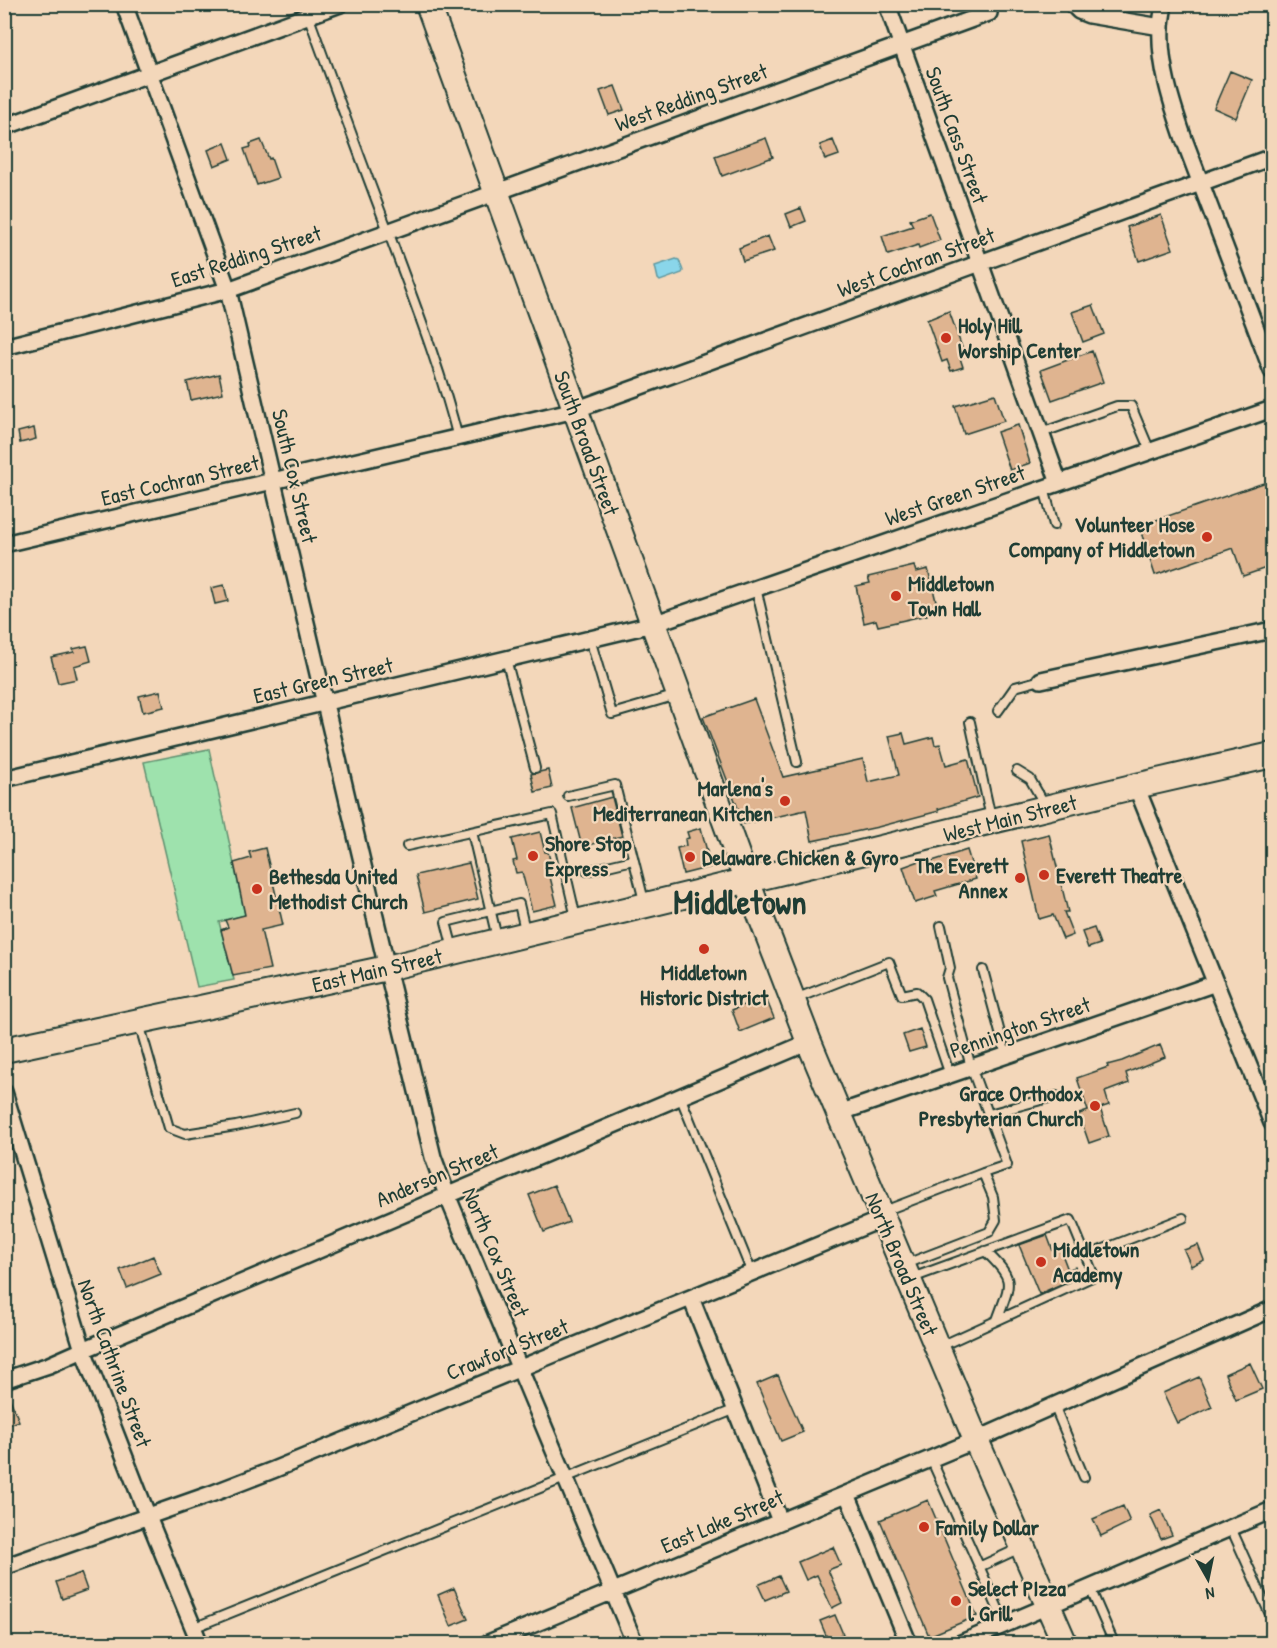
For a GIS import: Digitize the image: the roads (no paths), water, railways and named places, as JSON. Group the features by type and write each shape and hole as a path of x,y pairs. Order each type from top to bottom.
{"main road":[{"name":"South Broad Street","path":"428,4 747,881"},
{"name":"West Main Street","path":"747,881 1272,755"},
{"name":"East Main Street","path":"4,1050 387,968 747,881"},
{"name":"North Broad Street","path":"747,881 809,1042 881,1216 1065,1644"}],"street":[{"name":"South Cox Street","path":"124,4 228,290 387,968"},
{"path":"4,127 149,74 307,10 340,4"},
{"name":"South Cass Street","path":"887,4 1059,483"},
{"path":"1072,4 1079,11 1089,15 1161,27"},
{"path":"1164,4 1161,47 1173,106 1272,371"},
{"name":"West Redding Street","path":"496,192 988,13"},
{"name":"West Cochran Street","path":"575,410 1272,157"},
{"name":"East Redding Street","path":"4,347 228,290 496,192"},
{"name":"West Green Street","path":"653,624 1272,409"},
{"name":"East Cochran Street","path":"4,544 575,410"},
{"name":"East Green Street","path":"4,779 653,624"},
{"path":"1041,681 1272,630"},
{"path":"1136,786 1272,1123"},
{"name":"North Cox Street","path":"387,968 433,1157 635,1644"},
{"name":"Pennington Street","path":"839,1113 1216,983"},
{"name":"Anderson Street","path":"4,1380 49,1365 809,1042"},
{"name":"North Cathrine Street","path":"4,1092 83,1350 200,1644"},
{"name":"Crawford Street","path":"4,1567 148,1517 273,1470 752,1273 881,1216"},
{"path":"691,1298 780,1521"},
{"name":"East Lake Street","path":"486,1644 976,1440 1272,1309"},
{"path":"847,1494 909,1644"},
{"path":"959,1644 1272,1510"}],"lane":[{"path":"307,10 411,291 458,438"},
{"path":"1041,433 1117,406 1131,406 1150,451"},
{"path":"1044,488 1054,525"},
{"path":"756,588 797,762"},
{"path":"590,639 612,714 679,695"},
{"path":"506,660 535,768"},
{"path":"998,711 1015,687 1041,681"},
{"path":"970,722 992,822"},
{"path":"1017,771 1030,779 1048,808"},
{"path":"568,796 615,785 645,906"},
{"path":"407,846 552,814 577,922"},
{"path":"472,832 498,941"},
{"path":"587,871 633,860"},
{"path":"453,952 446,922 519,904 526,934"},
{"path":"881,1216 1007,1165 972,1067 947,978 950,968 941,926"},
{"path":"793,1000 889,962 902,995 917,992 924,999 950,1074"},
{"path":"983,970 1006,1055"},
{"path":"138,1022 169,1128 185,1134 294,1113"},
{"path":"680,1096 752,1273"},
{"path":"989,1114 1056,1096"},
{"path":"905,1273 989,1232 996,1220 993,1197 983,1173"},
{"path":"1086,1256 1183,1218"},
{"path":"905,1273 985,1251 1071,1220 1094,1276 937,1348"},
{"path":"985,1251 1008,1276 1009,1287 997,1320"},
{"path":"1054,1405 1084,1477"},
{"path":"194,1628 736,1409"},
{"path":"931,1459 1005,1624"},
{"path":"1231,1528 1269,1612"},
{"path":"979,1566 1022,1547"},
{"path":"1090,1588 1113,1641"}],"water":[{"path":"679,260 682,273 660,281 655,266"}],"place":[{"name":"Holy Hill Worship Center","path":"946,338"},
{"name":"Volunteer Hose Company of Middletown","path":"1207,537"},
{"name":"Middletown Town Hall","path":"896,596"},
{"name":"Marlena's Mediterranean Kitchen","path":"785,801"},
{"name":"Shore Stop Express","path":"533,856"},
{"name":"Delaware Chicken & Gyro","path":"690,857"},
{"name":"Everett Theatre","path":"1044,875"},
{"name":"The Everett Annex","path":"1020,878"},
{"name":"Bethesda United Methodist Church","path":"257,889"},
{"name":"Middletown Historic District","path":"704,949"},
{"name":"Grace Orthodox Presbyterian Church","path":"1095,1106"},
{"name":"Middletown Academy","path":"1041,1262"},
{"name":"Family Dollar","path":"924,1527"},
{"name":"Select PIzza l Grill","path":"956,1601"}],"district":[{"name":"Middletown","path":"740,902"}]}
